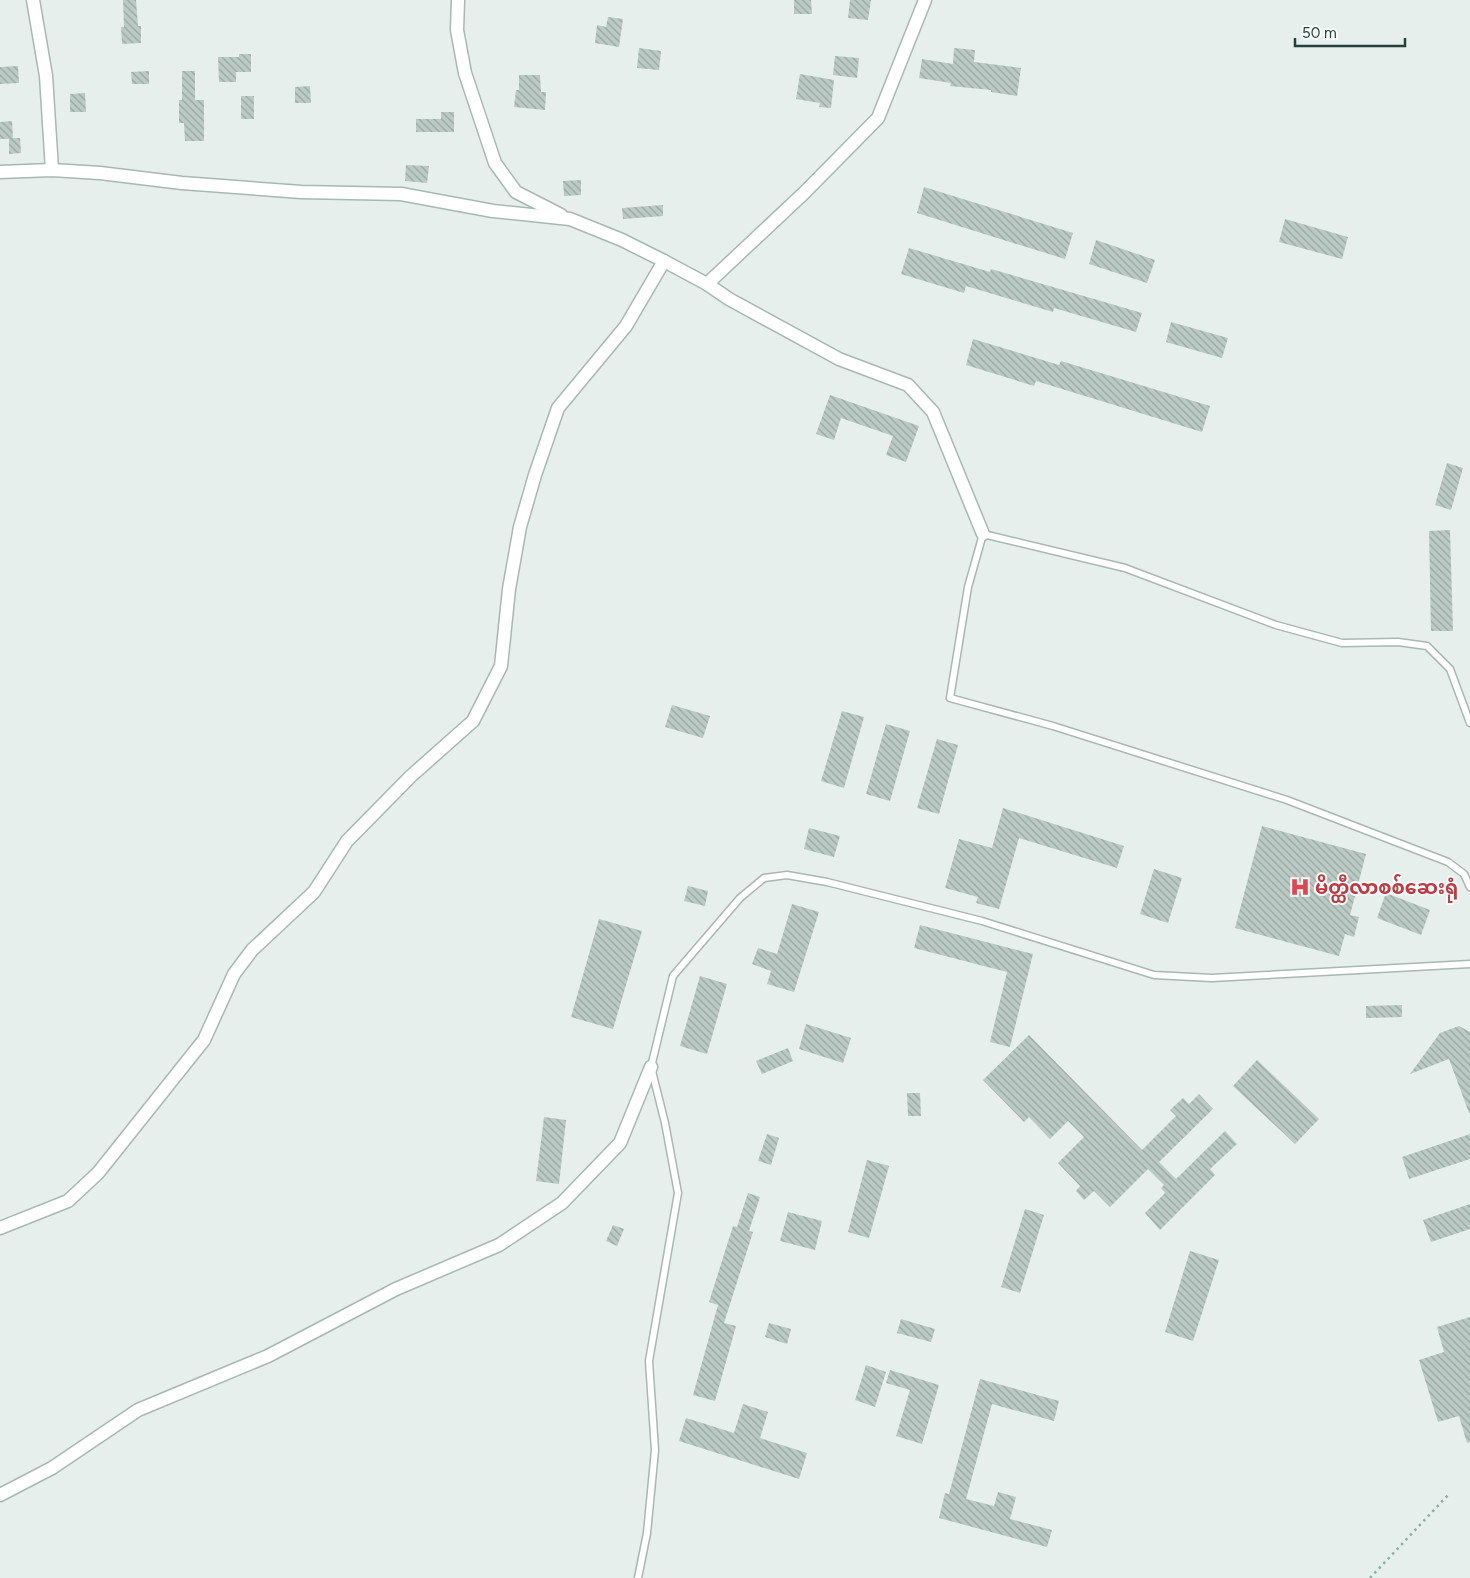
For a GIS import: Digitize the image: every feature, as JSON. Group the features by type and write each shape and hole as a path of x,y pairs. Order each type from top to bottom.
{"street":[{"path":"32,0 46,76 52,170"},
{"path":"458,0 457,30 465,73 495,162 516,192 570,219 622,240 664,261 707,284 729,299 840,359 908,385 933,412 983,534"},
{"path":"707,284 804,193 878,118 926,0"},
{"path":"0,172 52,170 100,173 182,183 301,192 402,194 493,211 570,219"},
{"path":"0,1228 68,1201 98,1173 204,1040 234,974 252,950 314,892 346,841 411,776 472,721 501,666 509,588 520,527 535,475 558,408 626,326 664,261"},
{"path":"0,1495 52,1468 138,1410 268,1356 396,1289 507,1240 562,1203 620,1143 651,1067"}],"lane":[{"path":"1470,723 1450,669 1427,646 1398,642 1342,643 1276,625 1125,568 983,534 968,587 950,698 1053,726 1287,800 1448,862 1464,874 1470,887"},
{"path":"638,1578 647,1533 654,1450 649,1361 678,1193 665,1123 651,1067 673,976 740,898 764,878 786,874 826,882 982,921 1154,975 1212,978 1470,964"}],"path":[{"path":"1370,1578 1450,1493"}],"building":[{"path":"123,0 136,0 138,26 141,26 141,43 122,44 121,27 124,27"},
{"path":"794,0 811,0 812,14 794,14"},
{"path":"850,0 871,0 868,20 848,18"},
{"path":"608,17 623,19 619,47 595,43 597,25 606,27"},
{"path":"639,48 661,51 659,70 637,68"},
{"path":"954,48 975,50 974,62 1021,68 1017,96 991,92 991,90 950,86 951,83 919,78 922,59 953,64"},
{"path":"239,54 251,54 251,72 236,72 236,82 219,82 218,57 239,57"},
{"path":"835,56 859,58 857,78 833,75"},
{"path":"18,66 19,83 0,84 0,67"},
{"path":"149,71 149,84 132,84 131,72"},
{"path":"182,71 195,71 195,100 204,100 204,141 185,141 184,123 179,123 179,100 182,100"},
{"path":"800,74 834,80 831,108 819,107 820,103 796,99"},
{"path":"519,75 540,75 541,92 546,92 545,110 514,107 516,90 519,90"},
{"path":"310,86 311,103 295,103 295,87"},
{"path":"85,93 86,112 70,112 70,94"},
{"path":"241,96 254,96 254,119 241,119"},
{"path":"441,112 454,112 454,132 416,132 416,119 441,119"},
{"path":"12,121 13,138 20,138 21,153 9,154 9,139 0,139 0,122"},
{"path":"406,165 429,166 427,183 405,181"},
{"path":"581,180 581,195 564,196 563,181"},
{"path":"924,187 1073,233 1065,259 917,213"},
{"path":"663,205 663,216 623,219 622,208"},
{"path":"1285,219 1348,237 1342,259 1279,242"},
{"path":"1096,240 1155,260 1147,283 1089,264"},
{"path":"909,248 990,272 991,269 1142,313 1136,332 1054,308 1053,312 966,286 964,293 901,274"},
{"path":"1171,322 1228,338 1222,358 1166,342"},
{"path":"973,339 1059,365 1061,361 1210,406 1202,432 1036,381 1034,386 966,365"},
{"path":"830,395 919,426 906,462 886,455 893,436 841,418 834,440 816,434"},
{"path":"1447,463 1463,468 1451,510 1435,505"},
{"path":"1450,530 1453,631 1431,631 1429,531"},
{"path":"672,705 710,716 703,738 665,727"},
{"path":"842,711 864,717 844,788 821,781"},
{"path":"886,724 910,731 890,801 866,794"},
{"path":"937,739 958,745 939,814 917,808"},
{"path":"1003,808 1124,846 1117,868 1019,838 999,909 976,903 978,897 945,888 959,839 992,848"},
{"path":"1262,826 1366,854 1350,915 1359,917 1354,937 1345,934 1339,956 1235,928"},
{"path":"809,828 840,836 834,857 804,849"},
{"path":"1154,869 1182,878 1168,923 1140,914"},
{"path":"688,886 708,891 705,906 684,901"},
{"path":"1386,893 1430,910 1421,935 1377,918"},
{"path":"792,904 819,912 794,992 767,984 771,971 752,964 758,948 777,954"},
{"path":"599,919 642,931 613,1029 571,1017"},
{"path":"920,925 1033,954 1010,1047 990,1042 1007,972 914,948"},
{"path":"700,976 727,984 707,1054 680,1046"},
{"path":"1402,1005 1402,1017 1366,1018 1366,1006"},
{"path":"806,1024 851,1038 843,1063 799,1049"},
{"path":"1459,1026 1470,1032 1470,1113 1449,1059 1410,1074 1440,1033"},
{"path":"1029,1035 1142,1150 1176,1116 1170,1110 1183,1098 1189,1104 1199,1094 1213,1109 1159,1162 1176,1179 1225,1131 1237,1144 1210,1169 1215,1175 1160,1230 1145,1213 1165,1193 1161,1188 1164,1185 1148,1169 1110,1207 1094,1191 1084,1200 1076,1191 1080,1186 1058,1163 1084,1137 1068,1121 1050,1139 1029,1117 1024,1122 983,1080"},
{"path":"788,1048 793,1061 762,1074 756,1061"},
{"path":"1257,1060 1319,1119 1295,1144 1233,1086"},
{"path":"907,1093 920,1093 921,1116 908,1116"},
{"path":"544,1117 566,1120 559,1184 536,1181"},
{"path":"767,1134 779,1138 771,1165 758,1161"},
{"path":"1470,1134 1470,1159 1409,1179 1402,1157"},
{"path":"867,1160 889,1166 869,1238 848,1232"},
{"path":"748,1193 760,1197 749,1231 753,1232 724,1323 736,1326 715,1401 693,1395 718,1305 709,1302 733,1226 737,1227"},
{"path":"1470,1204 1470,1229 1431,1242 1423,1220"},
{"path":"1025,1209 1044,1215 1020,1293 1001,1287"},
{"path":"788,1212 822,1221 815,1250 780,1241"},
{"path":"613,1225 624,1229 617,1246 606,1241"},
{"path":"1190,1251 1219,1260 1193,1341 1165,1332"},
{"path":"1470,1317 1470,1442 1467,1443 1459,1416 1438,1422 1419,1360 1444,1352 1437,1327"},
{"path":"901,1319 935,1329 931,1342 897,1333"},
{"path":"769,1323 791,1329 787,1344 765,1337"},
{"path":"866,1365 886,1372 875,1407 855,1400"},
{"path":"890,1370 939,1385 922,1444 896,1436 910,1390 886,1383"},
{"path":"980,1379 1059,1401 1054,1421 992,1404 966,1499 994,1506 998,1492 1016,1497 1010,1519 1052,1530 1047,1547 939,1518 945,1493 949,1494"},
{"path":"743,1404 768,1412 760,1438 807,1453 799,1479 679,1441 686,1418 734,1433"}],"place":[{"name":"မိတ္ထီလာစစ်ဆေးရုံ","path":"1300,887"}]}
